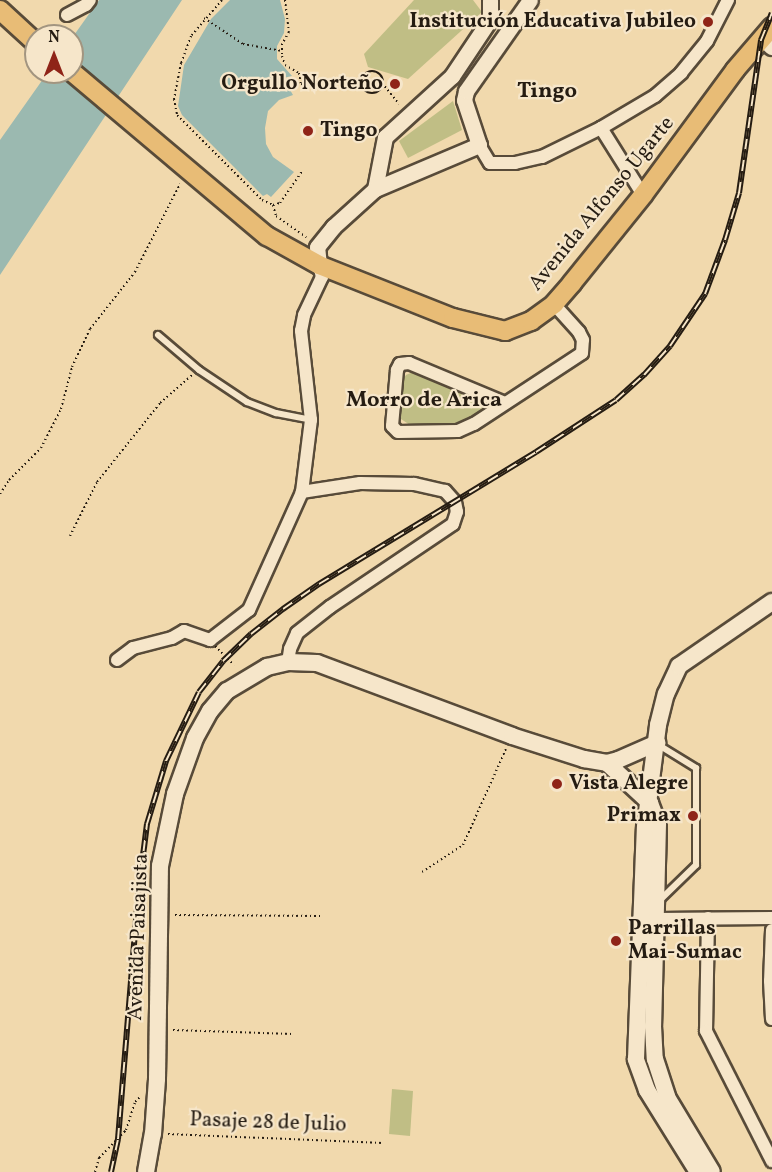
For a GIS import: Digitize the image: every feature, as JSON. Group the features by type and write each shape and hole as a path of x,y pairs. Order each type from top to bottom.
{"main road":[{"path":"0,10 24,32"},
{"name":"Avenida Alfonso Ugarte","path":"84,82 267,236 319,266 453,318 505,331 531,321 554,304 643,195 735,70 769,37"},
{"path":"698,1172 647,1090 636,1059 645,827 666,694 680,666 772,602"},
{"name":"Avenida Paisajista","path":"146,1172 153,1134 157,1079 160,866 175,794 195,738 210,711 227,691 267,667 288,662 317,663 341,669 512,736 584,759 607,763 632,756 657,743"},
{"path":"607,763 650,803 658,824 653,1026 655,1059 667,1097 712,1172"}],"street":[{"path":"67,15 86,5 90,0"},
{"path":"530,0 466,91 464,100 479,145 490,163 515,162 542,157 601,128 655,96 681,73 707,41 728,0"},
{"path":"490,5 515,22"},
{"path":"375,189 381,168 382,144 385,137 452,76 490,19 490,5"},
{"path":"452,76 466,91"},
{"path":"601,128 643,195"},
{"path":"117,660 133,648 184,631 212,643 249,610 302,492 311,420 301,331 304,315 322,277 317,247 333,227 375,189 479,145"},
{"path":"505,403 409,363 400,364 396,370 392,426 398,432 458,431 474,424 582,353 584,340 554,304"},
{"path":"288,662 290,649 297,633 330,607 453,525 458,512 454,502 444,491 414,484 360,483 302,492"},
{"path":"657,911 708,918 772,918"},
{"path":"708,918 706,1031 772,1161"},
{"path":"772,930 772,1019"}],"lane":[{"path":"158,335 199,370 247,402 276,413 311,420"},
{"path":"657,743 696,768 696,865 657,911"}],"path":[{"path":"222,0 204,18 191,36 181,63 174,99 177,115 262,200 273,205 280,202 303,170"},
{"path":"285,0 289,32 280,51 285,65 299,74 301,84 311,86 361,81"},
{"path":"204,18 211,25 243,44 280,51"},
{"path":"382,83 379,89 373,92 363,88 361,81 366,73 373,71 381,76 382,83 399,104 402,122"},
{"path":"0,494 9,480 40,448 61,410 72,367 90,329 135,272 180,186 184,165"},
{"path":"273,205 276,216 317,247"},
{"path":"70,536 97,482 160,403 199,370"},
{"path":"212,643 234,665"},
{"path":"422,872 463,845 512,736"},
{"path":"160,915 320,916"},
{"path":"158,1030 293,1034"},
{"path":"95,1172 99,1158 126,1130 135,1102 157,1079"},
{"name":"Pasaje 28 de Julio","path":"153,1134 383,1143"}],"shaded area":[{"path":"414,0 473,0 482,12 408,79 368,67 364,54"},
{"path":"453,101 462,130 408,158 399,141"},
{"path":"413,372 490,402 489,408 460,425 410,425 398,417 401,382 406,375"},
{"path":"392,1089 413,1091 410,1136 389,1134"}],"water":[{"path":"99,0 182,0 0,275 0,140 40,84 84,84 84,24 82,24"},
{"path":"230,0 280,0 285,19 284,33 277,46 277,59 292,76 283,78 293,95 279,100 268,111 265,128 266,144 273,157 294,172 271,197 267,194 263,196 182,115 178,106 184,65 211,19"}],"railway":[{"path":"111,1172 118,1139 138,895 147,824 166,761 199,692 223,661 251,634 283,609 319,584 536,452 616,400 644,375 670,346 705,294 725,240 739,193 761,40 772,13"}],"place":[{"name":"Institución Educativa Jubileo","path":"708,22"},
{"name":"Orgullo Norteño","path":"395,84"},
{"name":"Tingo","path":"308,131"},
{"name":"Vista Alegre","path":"557,784"},
{"name":"Primax","path":"693,816"},
{"name":"Parrillas Mai-Sumac","path":"616,941"}],"district":[{"name":"Tingo","path":"547,92"},
{"name":"Morro de Arica","path":"424,401"}]}
